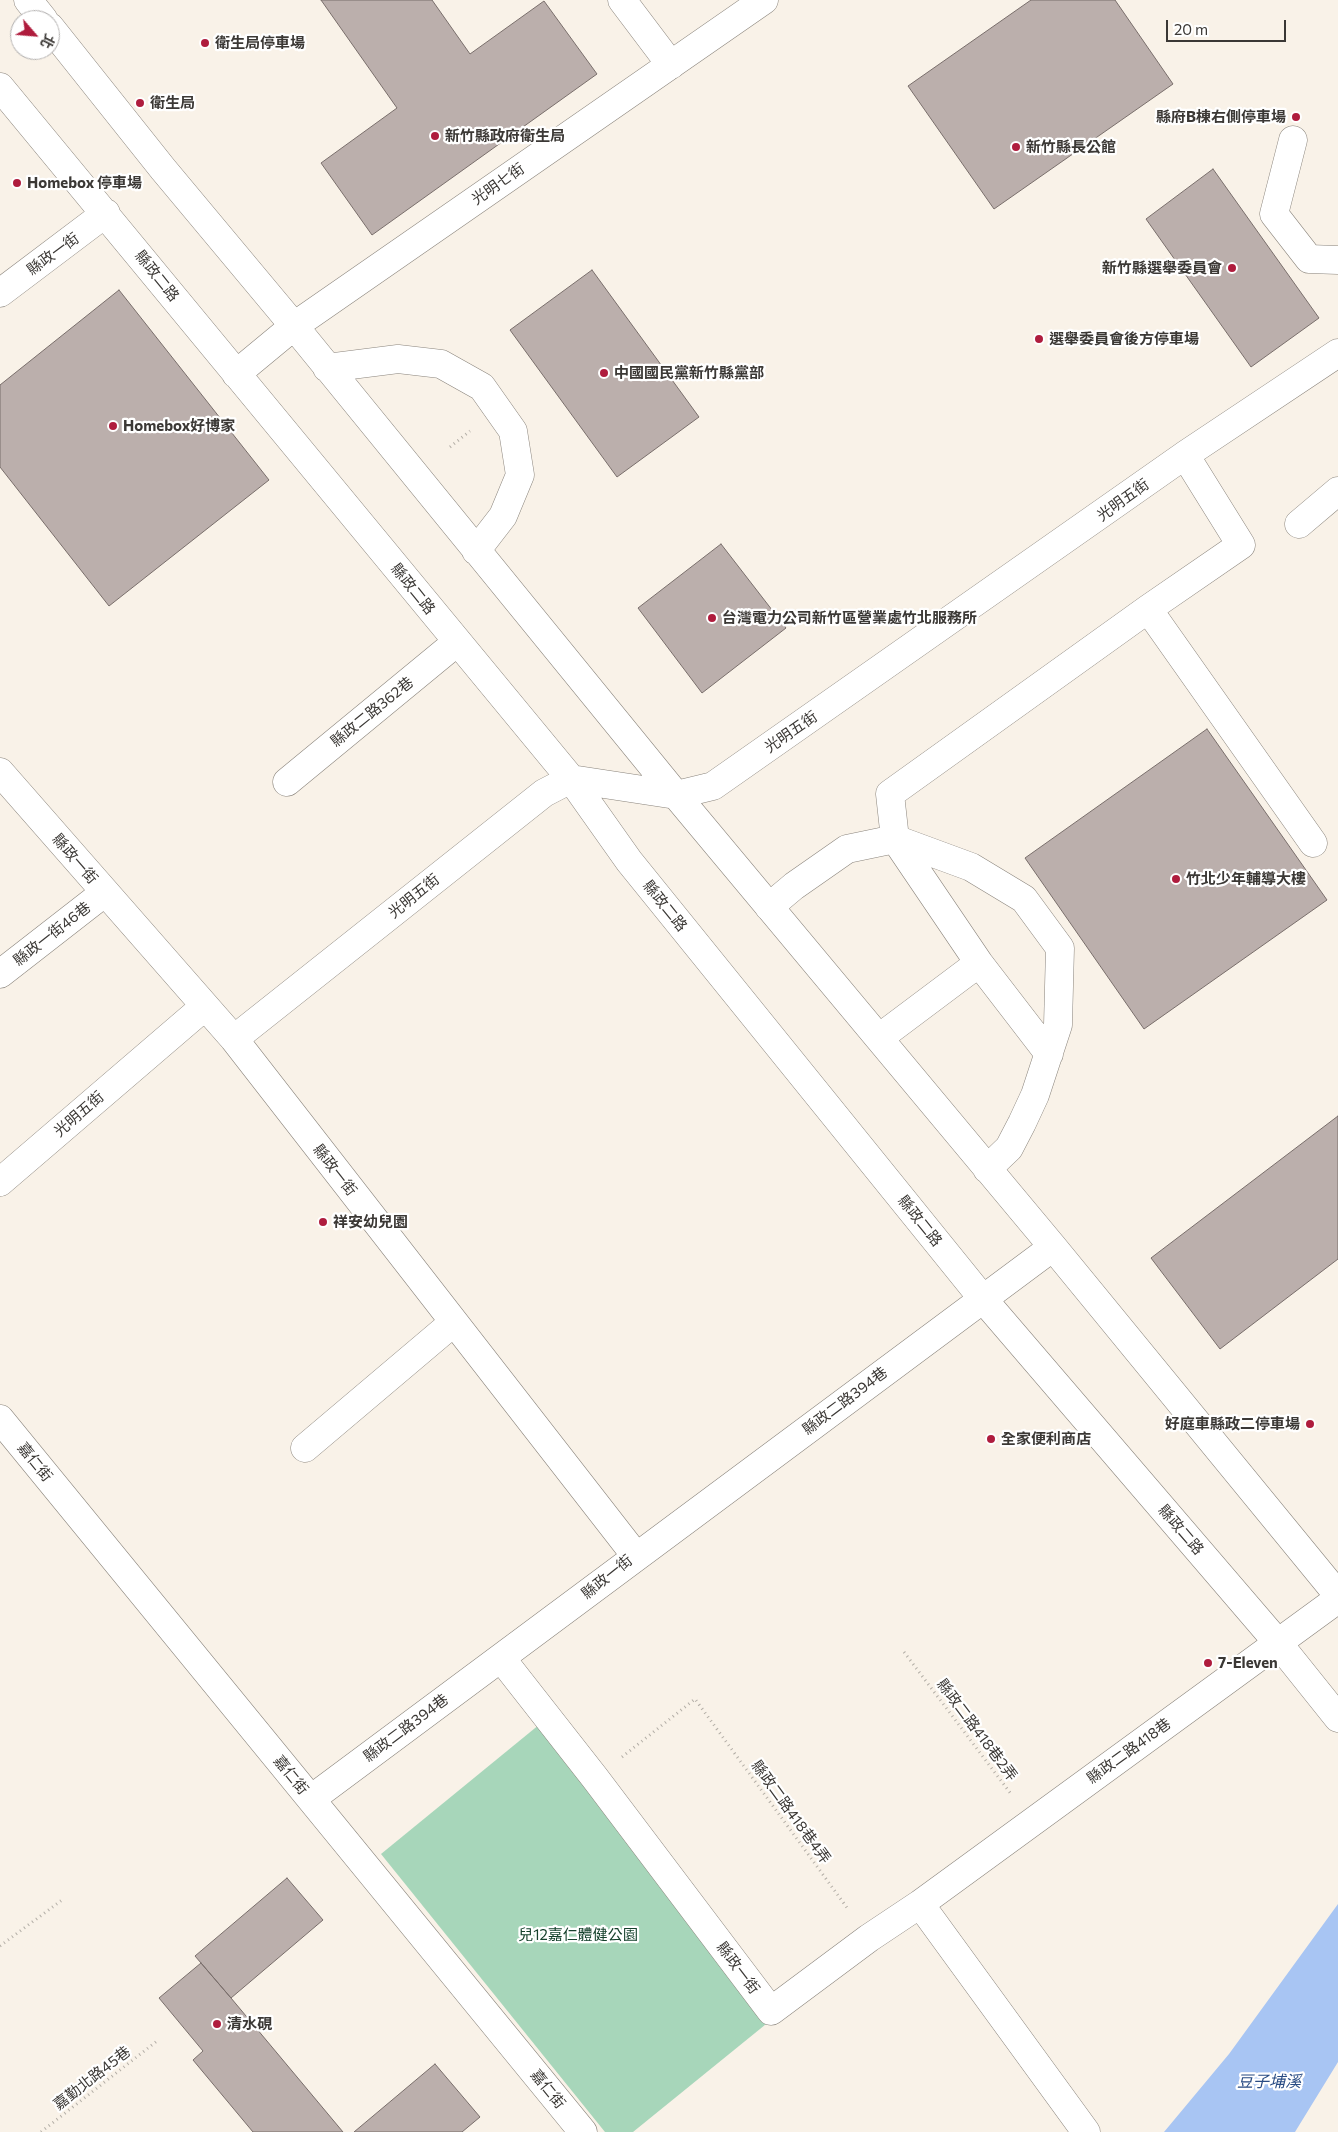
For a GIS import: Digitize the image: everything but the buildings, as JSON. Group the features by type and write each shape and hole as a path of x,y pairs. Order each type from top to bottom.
{"street":[{"path":"28,0 36,10"},
{"path":"622,0 671,65"},
{"name":"光明七街","path":"236,374 294,326 764,0"},
{"path":"60,41 163,170 294,326 676,795 1053,1247 1338,1597"},
{"name":"縣政二路","path":"0,87 106,213 236,374 571,779 629,861 982,1299 1278,1643 1338,1718"},
{"path":"1293,140 1274,214 1309,259 1338,260"},
{"name":"縣政一街","path":"0,293 106,213"},
{"path":"328,368 398,359 441,364 482,387 513,430 520,475 503,516 476,551"},
{"name":"光明五街","path":"234,1039 544,793 571,779 676,795 713,786 1185,455 1333,365"},
{"path":"1049,1054 979,963 895,839 890,794 1148,608 1241,546 1185,455"},
{"path":"1299,524 1338,492"},
{"path":"1148,608 1314,843"},
{"name":"縣政二路362巷","path":"287,782 457,642"},
{"name":"縣政一街","path":"0,772 104,893 234,1039 636,1556 501,1658 595,1778 771,2011 869,1938 920,1904"},
{"path":"770,907 794,886 847,849 895,839 971,867 1024,899 1060,948 1058,1025 1035,1095 1009,1148 987,1169"},
{"name":"縣政一街46巷","path":"0,974 104,893"},
{"path":"879,1038 979,963"},
{"name":"光明五街","path":"0,1182 204,1007"},
{"name":"縣政二路394巷","path":"636,1556 1053,1247"},
{"path":"305,1448 454,1322"},
{"name":"嘉仁街","path":"0,1418 583,2132"},
{"name":"縣政二路418巷","path":"920,1904 1278,1643 1338,1597"},
{"name":"縣政二路394巷","path":"311,1799 501,1658"},
{"path":"920,1904 1086,2132"}],"path":[{"name":"縣政二路418巷2弄","path":"904,1652 1032,1822"},
{"name":"縣政二路418巷4弄","path":"595,1778 695,1699 869,1938"},
{"path":"0,1946 62,1900"},
{"name":"嘉勤北路45巷","path":"41,2132 158,2042"}],"green space":[{"name":"兒12嘉仁體健公園","path":"540,1724 776,2016 633,2132 605,2132 381,1854"}],"water":[{"name":"豆子埔溪","path":"1338,1904 1338,2062 1295,2132 1164,2132 1229,2054"}],"place":[{"name":"衛生局停車場","path":"205,43"},
{"name":"衛生局","path":"140,103"},
{"name":"縣府B棟右側停車場","path":"1296,117"},
{"name":"新竹縣政府衛生局","path":"435,136"},
{"name":"新竹縣長公館","path":"1016,147"},
{"name":"Homebox 停車場","path":"17,183"},
{"name":"新竹縣選舉委員會","path":"1232,268"},
{"name":"選舉委員會後方停車場","path":"1039,339"},
{"name":"中國國民黨新竹縣黨部","path":"604,373"},
{"name":"Homebox好博家","path":"113,426"},
{"name":"台灣電力公司新竹區營業處竹北服務所","path":"712,618"},
{"name":"竹北少年輔導大樓","path":"1176,879"},
{"name":"祥安幼兒園","path":"323,1222"},
{"name":"好庭車縣政二停車場","path":"1310,1424"},
{"name":"全家便利商店","path":"991,1439"},
{"name":"7-Eleven","path":"1208,1663"},
{"name":"清水硯","path":"217,2024"}]}
